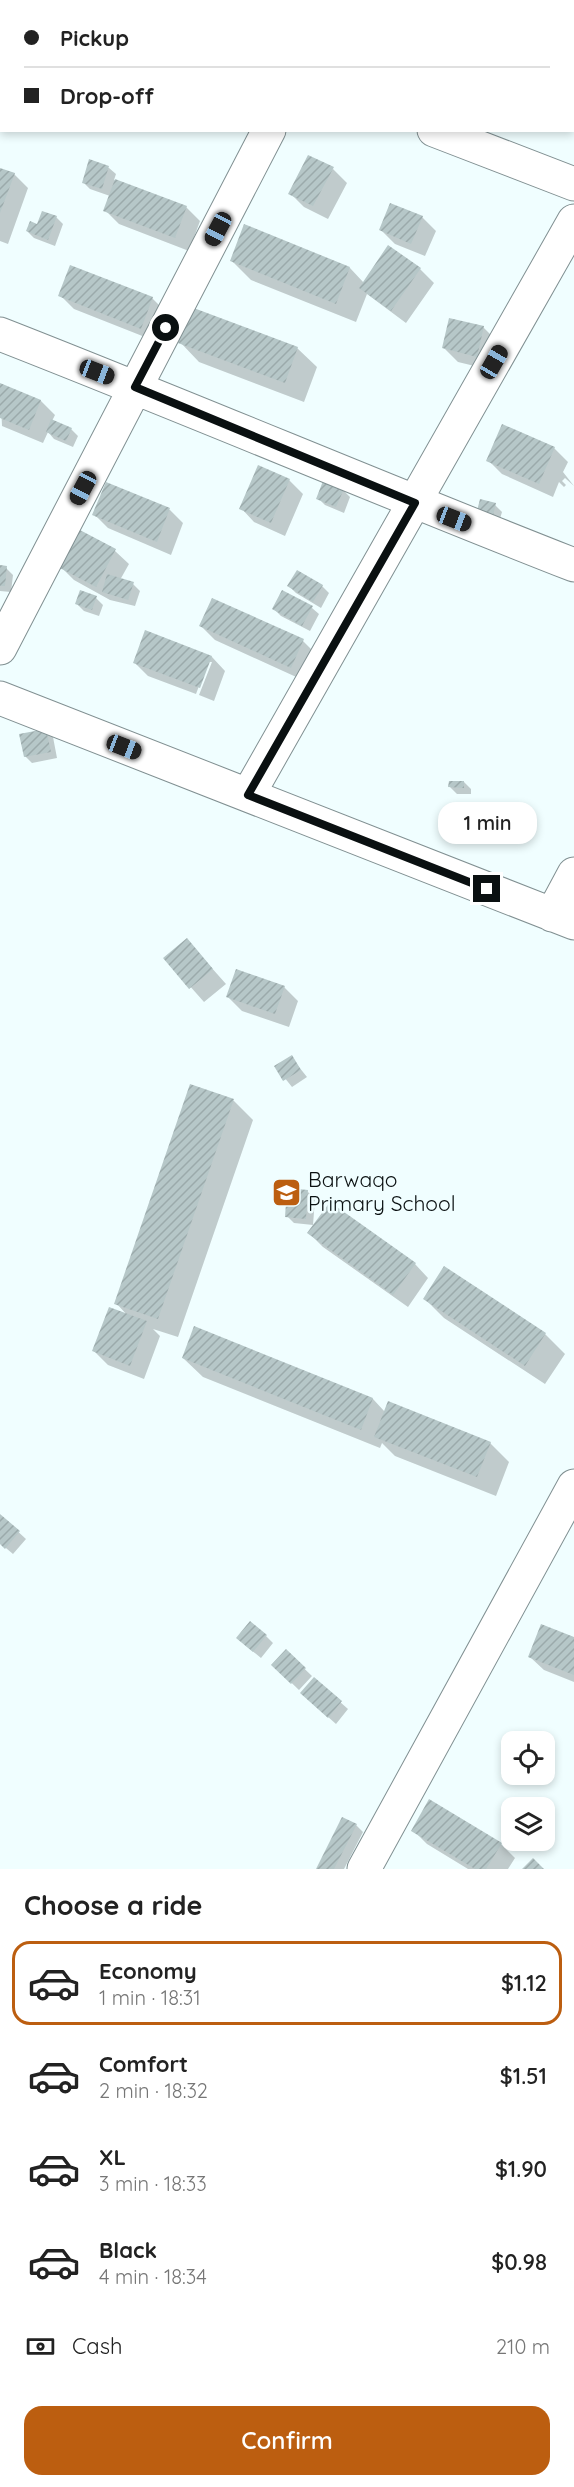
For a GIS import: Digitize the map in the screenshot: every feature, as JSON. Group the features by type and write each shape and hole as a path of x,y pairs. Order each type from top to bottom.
{"street":[{"path":"0,648 268,132"},
{"path":"439,132 574,184"},
{"path":"248,795 574,221"},
{"path":"0,334 135,387 415,503 574,565"},
{"path":"0,698 563,919 574,874"},
{"path":"364,1869 574,1486"}],"building":[{"path":"308,155 334,167 313,206 288,194"},
{"path":"89,159 109,166 102,189 82,183"},
{"path":"0,168 15,173 0,213"},
{"path":"115,179 187,206 175,238 103,211"},
{"path":"390,203 423,216 411,244 379,230"},
{"path":"42,211 57,216 48,240 26,231 30,221 37,224"},
{"path":"244,224 350,267 336,304 230,261"},
{"path":"388,245 421,268 391,311 359,288"},
{"path":"70,265 153,297 141,329 58,296"},
{"path":"191,307 298,347 285,383 178,343"},
{"path":"449,318 484,326 477,357 442,348"},
{"path":"0,383 41,400 29,430 0,418"},
{"path":"51,419 72,428 66,441 46,432"},
{"path":"502,424 555,447 539,484 486,461"},
{"path":"258,465 290,479 271,523 239,509"},
{"path":"323,481 344,489 336,507 316,499"},
{"path":"106,482 170,508 157,542 92,515"},
{"path":"480,499 496,503 492,520 476,515"},
{"path":"78,529 116,549 96,587 58,567"},
{"path":"0,565 7,566 5,586 0,586"},
{"path":"297,570 323,585 313,602 287,586"},
{"path":"107,574 134,582 128,600 102,592"},
{"path":"80,590 97,596 92,610 75,604"},
{"path":"282,590 313,606 302,626 272,609"},
{"path":"212,598 304,639 291,668 199,626"},
{"path":"145,630 212,656 200,688 133,663"},
{"path":"46,729 51,752 24,757 19,734"},
{"path":"449,781 464,781 464,788 448,787"},
{"path":"187,938 213,969 189,989 163,958"},
{"path":"236,969 285,986 275,1014 226,997"},
{"path":"292,1055 301,1070 283,1081 274,1066"},
{"path":"190,1084 234,1099 158,1319 114,1304"},
{"path":"287,1188 308,1190 306,1219 285,1217"},
{"path":"330,1202 416,1263 393,1295 307,1233"},
{"path":"444,1266 546,1333 525,1366 423,1299"},
{"path":"109,1307 147,1321 130,1366 92,1351"},
{"path":"194,1326 373,1398 361,1430 182,1358"},
{"path":"388,1401 491,1442 477,1477 374,1437"},
{"path":"0,1514 20,1531 5,1549 0,1544"},
{"path":"250,1621 267,1635 253,1652 236,1638"},
{"path":"541,1624 574,1637 574,1675 528,1657"},
{"path":"286,1649 306,1668 291,1684 271,1665"},
{"path":"314,1677 342,1701 328,1718 300,1693"},
{"path":"429,1799 501,1842 501,1845 486,1869 475,1869 411,1831"},
{"path":"342,1817 357,1824 334,1869 316,1869"},
{"path":"533,1858 544,1869 522,1869"}],"place":[{"name":"Barwaqo Primary School","path":"287,1192"}],"route":[{"path":"166,328 135,387 415,503 248,795 487,889"}]}
